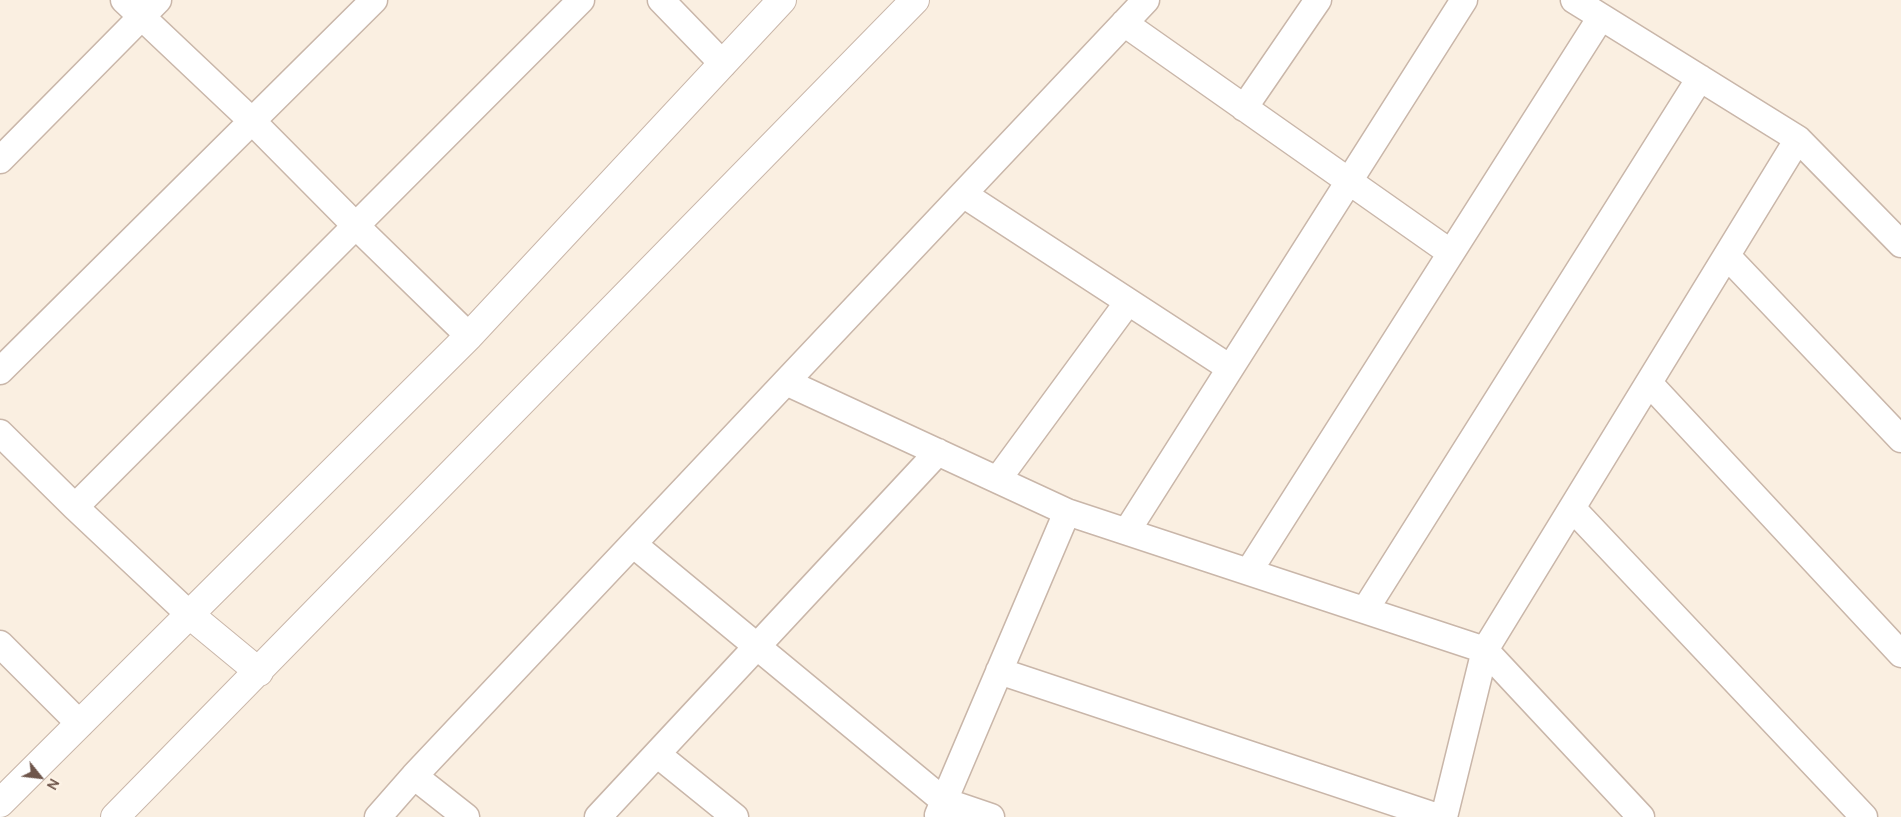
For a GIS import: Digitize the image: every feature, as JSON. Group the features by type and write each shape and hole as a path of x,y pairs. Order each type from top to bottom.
{"street":[{"path":"0,371 374,0"},
{"path":"75,506 581,0"},
{"path":"661,0 723,64"},
{"path":"0,803 469,336 782,0"},
{"path":"115,817 916,0"},
{"path":"378,817 414,776 632,544 1146,0"},
{"path":"1244,108 1318,0"},
{"path":"1127,531 1464,0"},
{"path":"1574,0 1798,139 1901,244"},
{"path":"0,160 141,6 355,225 469,336"},
{"path":"1249,571 1601,17"},
{"path":"1124,23 1451,253"},
{"path":"1365,610 1700,78"},
{"path":"1444,817 1485,650 1798,139"},
{"path":"963,194 1230,368"},
{"path":"1727,256 1901,439"},
{"path":"998,479 1128,302"},
{"path":"786,382 1068,512 1485,650 1641,817"},
{"path":"1649,383 1901,654"},
{"path":"0,433 190,615 259,672"},
{"path":"598,817 938,452"},
{"path":"1572,508 1864,817"},
{"path":"941,809 1068,512"},
{"path":"632,544 757,646 941,809 991,817"},
{"path":"0,644 80,724"},
{"path":"999,671 1438,817"},
{"path":"657,754 735,817"},
{"path":"414,776 466,817"}]}
